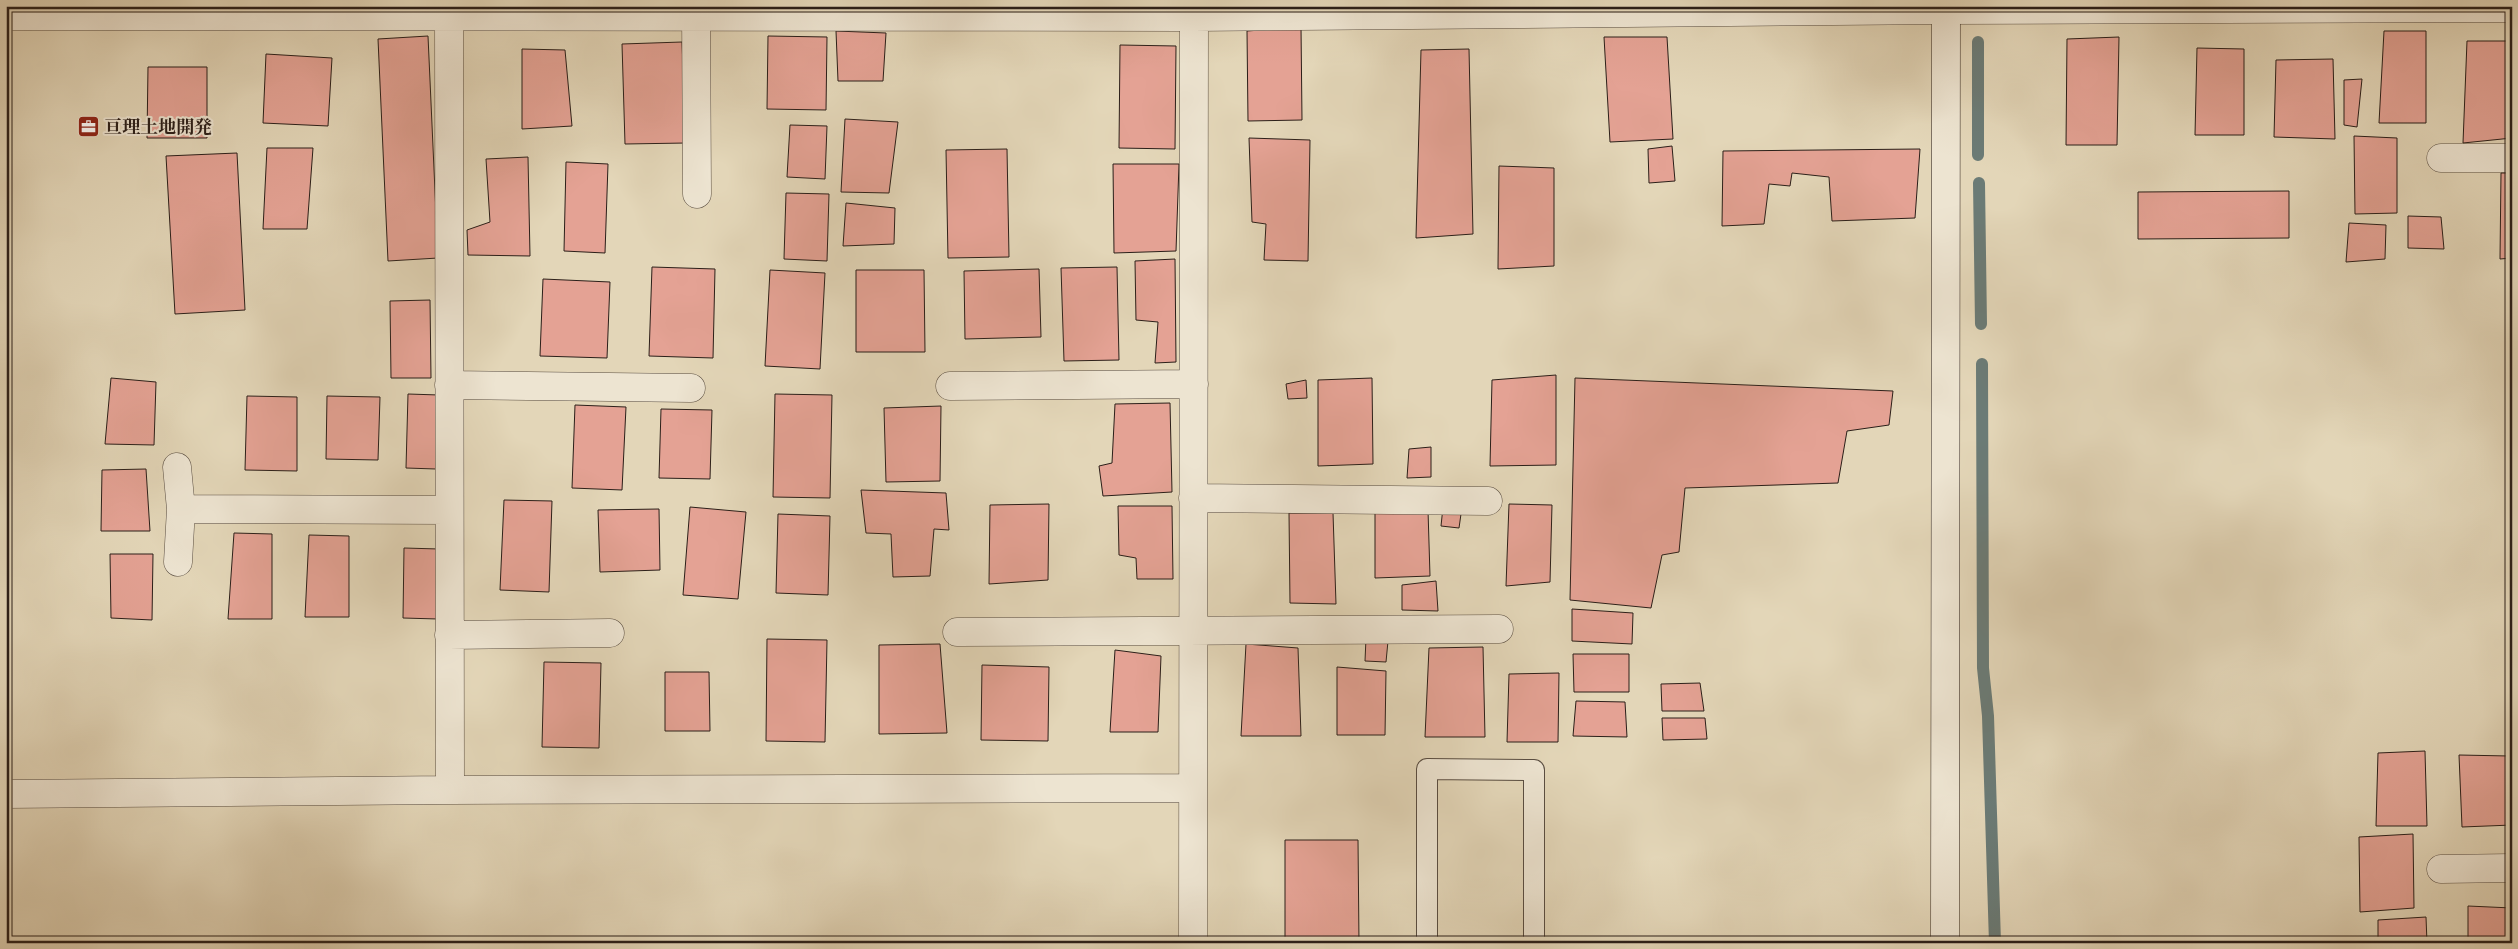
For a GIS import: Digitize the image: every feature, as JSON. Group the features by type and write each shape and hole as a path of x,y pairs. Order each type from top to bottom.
{"street":[{"path":"1945,943 1946,8"},
{"path":"6,16 449,12 2512,8"},
{"path":"449,12 450,790"},
{"path":"696,12 697,194"},
{"path":"1193,943 1194,12"},
{"path":"2441,158 2512,158"},
{"path":"950,386 1194,384"},
{"path":"450,385 691,388"},
{"path":"177,467 181,509 178,562"},
{"path":"1193,498 1488,501"},
{"path":"181,509 449,510"},
{"path":"956,632 1499,629"},
{"path":"449,636 610,633"},
{"path":"6,794 450,790 1193,788"},
{"path":"2441,869 2512,868"}],"lane":[{"path":"1427,943 1427,769 1534,770 1534,943"}],"building":[{"path":"1301,27 1302,120 1248,121 1247,31"},
{"path":"836,31 886,33 883,81 838,81"},
{"path":"2384,31 2426,31 2426,123 2379,123"},
{"path":"428,36 438,258 388,261 378,39"},
{"path":"768,36 827,37 826,110 767,109"},
{"path":"1604,37 1667,37 1673,139 1610,142"},
{"path":"2119,37 2117,145 2066,145 2067,39"},
{"path":"2467,41 2512,41 2512,138 2463,143"},
{"path":"682,42 686,143 625,144 622,44"},
{"path":"1120,45 1176,46 1175,149 1119,148"},
{"path":"2197,48 2244,49 2244,135 2195,135"},
{"path":"522,49 565,50 572,126 522,129"},
{"path":"1469,49 1473,234 1416,238 1421,50"},
{"path":"266,54 332,58 328,126 263,123"},
{"path":"2333,59 2335,139 2274,137 2276,60"},
{"path":"148,67 207,67 207,138 147,138"},
{"path":"2362,79 2357,127 2344,125 2344,80"},
{"path":"845,119 898,122 889,193 841,192"},
{"path":"790,125 827,126 825,179 787,177"},
{"path":"2354,136 2397,138 2397,213 2355,214"},
{"path":"1249,138 1310,140 1308,261 1264,260 1266,224 1252,222"},
{"path":"1672,146 1675,181 1649,183 1648,149"},
{"path":"267,148 313,148 307,229 263,229"},
{"path":"1007,149 1009,257 948,258 946,150"},
{"path":"1920,149 1915,218 1832,221 1829,177 1792,173 1790,186 1769,184 1764,224 1722,226 1723,151"},
{"path":"237,153 245,310 175,314 166,156"},
{"path":"528,157 530,256 468,255 467,230 490,222 486,159"},
{"path":"566,162 608,164 605,253 564,251"},
{"path":"1113,164 1179,164 1176,251 1114,253"},
{"path":"1499,166 1554,168 1554,266 1498,269"},
{"path":"2501,173 2512,173 2512,258 2500,259"},
{"path":"2289,191 2289,238 2138,239 2138,192"},
{"path":"786,193 829,194 827,261 784,259"},
{"path":"846,203 895,208 894,244 843,246"},
{"path":"2408,216 2441,217 2444,249 2408,248"},
{"path":"2349,223 2386,225 2385,259 2346,262"},
{"path":"1175,259 1176,362 1155,363 1158,322 1136,320 1135,261"},
{"path":"652,267 715,269 713,358 649,356"},
{"path":"1117,267 1119,360 1064,361 1061,268"},
{"path":"1039,269 1041,337 965,339 964,271"},
{"path":"770,270 825,273 820,369 765,366"},
{"path":"856,270 924,270 925,352 856,352"},
{"path":"543,279 610,282 607,358 540,356"},
{"path":"430,300 431,378 391,378 390,301"},
{"path":"1556,375 1556,465 1490,466 1492,380"},
{"path":"111,378 156,382 154,445 105,444"},
{"path":"1372,378 1373,464 1318,466 1318,380"},
{"path":"1575,378 1893,391 1889,425 1847,431 1838,483 1685,488 1679,552 1662,555 1651,608 1570,600"},
{"path":"1306,380 1307,398 1288,399 1286,384"},
{"path":"408,394 439,395 436,469 406,468"},
{"path":"775,394 832,395 830,498 773,497"},
{"path":"247,396 297,397 297,471 245,470"},
{"path":"327,396 380,397 378,460 326,459"},
{"path":"1170,403 1172,492 1103,496 1099,466 1112,463 1115,404"},
{"path":"575,405 626,407 622,490 572,488"},
{"path":"941,406 940,481 886,482 884,408"},
{"path":"661,409 712,410 710,479 659,478"},
{"path":"1431,447 1431,477 1407,478 1409,449"},
{"path":"146,469 150,531 101,531 102,470"},
{"path":"861,490 946,493 949,530 934,529 930,576 893,577 891,534 866,533"},
{"path":"504,500 552,501 549,592 500,590"},
{"path":"1049,504 1048,580 989,584 990,505"},
{"path":"1509,504 1552,505 1550,582 1506,586"},
{"path":"1118,506 1172,506 1173,579 1137,579 1136,558 1119,555"},
{"path":"690,507 746,512 738,599 683,595"},
{"path":"1443,507 1462,507 1459,528 1441,526"},
{"path":"659,509 660,570 600,572 598,510"},
{"path":"1428,510 1430,576 1375,578 1375,512"},
{"path":"1289,513 1333,513 1336,604 1290,603"},
{"path":"778,514 830,516 828,595 776,593"},
{"path":"234,533 272,534 272,619 228,619"},
{"path":"309,535 349,536 349,617 305,617"},
{"path":"404,548 439,549 438,619 403,618"},
{"path":"110,554 153,554 152,620 111,618"},
{"path":"1436,581 1438,611 1402,610 1402,585"},
{"path":"1572,609 1633,613 1632,644 1572,641"},
{"path":"1366,638 1388,641 1386,662 1365,661"},
{"path":"767,639 827,640 825,742 766,741"},
{"path":"940,644 947,733 879,734 879,645"},
{"path":"1246,644 1298,648 1301,736 1241,736"},
{"path":"1483,647 1485,737 1425,737 1429,648"},
{"path":"1115,650 1161,656 1158,732 1110,732"},
{"path":"1573,654 1629,654 1629,692 1574,692"},
{"path":"544,662 601,663 599,748 542,747"},
{"path":"982,665 1049,667 1048,741 981,740"},
{"path":"1337,667 1386,671 1385,735 1337,735"},
{"path":"665,672 709,672 710,731 665,731"},
{"path":"1559,673 1558,742 1507,742 1509,674"},
{"path":"1700,683 1704,711 1662,711 1661,684"},
{"path":"1576,701 1625,702 1627,737 1573,736"},
{"path":"1662,718 1705,718 1707,739 1663,740"},
{"path":"2425,751 2427,826 2376,826 2378,753"},
{"path":"2459,755 2509,756 2512,825 2462,827"},
{"path":"2413,834 2414,908 2360,912 2359,837"},
{"path":"1285,840 1358,840 1359,943 1285,943"},
{"path":"2468,906 2512,908 2512,943 2468,943"},
{"path":"2426,917 2427,943 2378,943 2378,920"}],"waterway":[{"path":"1978,42 1978,155"},
{"path":"1979,183 1981,324"},
{"path":"1982,364 1983,668 1988,716 1995,943"}],"place":[{"name":"亘理土地開発","path":"88,127"}]}
